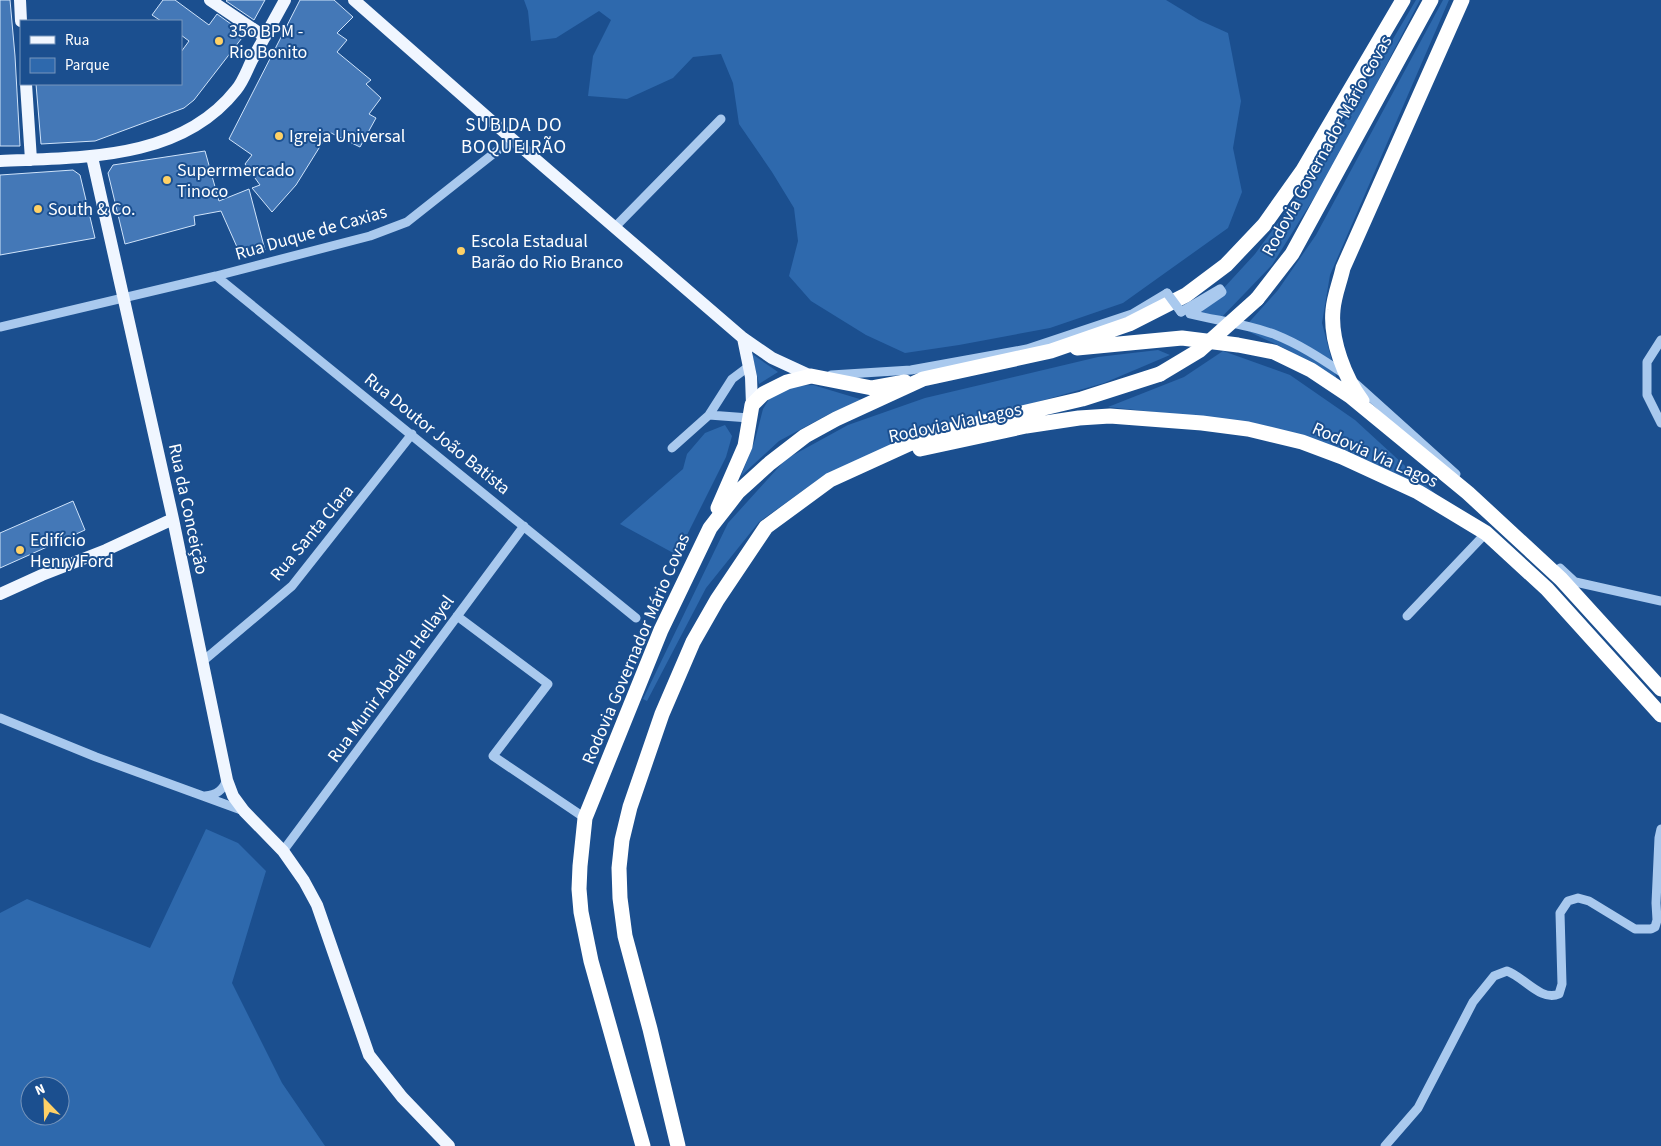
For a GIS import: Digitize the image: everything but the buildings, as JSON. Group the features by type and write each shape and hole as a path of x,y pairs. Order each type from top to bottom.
{"highway":[{"name":"Rodovia Governador Mário Covas","path":"641,1146 591,961 581,912 579,874 585,818 661,630 710,528 738,492 770,463 805,436 836,419 923,380 1051,351 1129,324 1186,295 1226,265 1264,225 1303,170 1403,0"},
{"name":"Rodovia Governador Mário Covas","path":"678,1146 625,936 620,898 619,868 622,840 630,807 662,714 693,642 717,600 766,527 830,480 909,444 946,431 1082,399 1160,374 1200,350 1257,299 1292,254 1431,0"},
{"path":"1372,414 1353,389 1346,375 1338,352 1333,310 1343,268 1462,0"},
{"name":"Rodovia Via Lagos","path":"1051,351 1182,338 1238,345 1274,352 1311,370 1350,396 1468,493 1568,580 1661,689"},
{"path":"710,528 745,446 751,412 763,394 787,382 811,376 872,388 923,380"},
{"name":"Rodovia Via Lagos","path":"875,460 1026,426 1079,418 1110,416 1202,423 1248,430 1293,440 1342,457 1418,492 1486,533 1547,589 1661,715"}],"main road":[{"path":"20,0 21,20"},
{"path":"210,0 265,37"},
{"path":"0,161 92,156 127,151 169,140 206,120 236,90 285,0"},
{"path":"354,0 742,338 772,358 811,376"},
{"path":"26,85 31,160"},
{"name":"Rua da Conceição","path":"92,156 174,519 227,780 233,796 244,811 283,851 304,881 317,905 369,1055 402,1097 449,1146"},
{"path":"742,338 751,376 751,412"},
{"path":"0,594 106,550 174,519"}],"street":[{"path":"615,227 721,119"},
{"name":"Rua Duque de Caxias","path":"0,327 216,276 370,236 407,222 512,139"},
{"name":"Rua Doutor João Batista","path":"216,276 636,618"},
{"path":"811,376 910,370 1026,349 1132,314 1167,292 1181,312 1220,290 1222,292 1190,314 1217,318 1274,334 1300,345 1346,375 1568,580 1661,601"},
{"path":"1661,340 1647,362 1647,394 1661,423"},
{"path":"672,448 709,415 732,379 748,367"},
{"path":"709,415 751,412"},
{"name":"Rua Santa Clara","path":"203,661 292,586 412,434"},
{"name":"Rua Munir Abdalla Hellayel","path":"283,851 524,526"},
{"path":"1407,616 1486,533"},
{"path":"457,616 548,684 493,756 585,818"},
{"path":"0,718 96,758 244,811"},
{"path":"203,796 212,796 219,792 227,780"},
{"path":"1385,1146 1418,1108 1473,1002 1494,976 1507,971 1544,995 1553,997 1560,994 1562,984 1560,913 1568,901 1578,898 1589,901 1635,929 1651,929 1656,927 1658,838 1661,829"}],"green space":[{"path":"524,0 1166,0 1199,20 1228,33 1241,101 1233,148 1242,192 1228,228 1123,303 1050,328 905,353 866,335 811,301 789,276 798,241 794,208 739,124 733,83 721,54 693,57 673,78 627,99 588,96 593,56 611,20 599,11 556,38 531,41 528,11"},
{"path":"1416,0 1420,0 1332,169 1272,265 1219,320 1198,316 1255,254 1312,176"},
{"path":"1443,0 1449,0 1330,275 1322,323 1338,384 1288,350 1243,329 1278,290 1316,235"},
{"path":"1158,350 1170,355 1104,383 913,437 826,474 759,522 706,588 647,701 643,699 728,523 786,459 848,425 925,398 1098,357"},
{"path":"1223,351 1290,375 1355,420 1440,498 1238,421 1108,407 1184,377"},
{"path":"752,354 778,372 759,384"},
{"path":"813,385 863,400 831,413 779,441 741,476 755,440 763,409 772,394 791,386"},
{"path":"725,425 732,436 726,457 677,555 620,524 683,469 687,454 705,433"},
{"path":"206,829 238,843 266,871 232,983 282,1083 325,1146 0,1146 0,913 27,899 150,948"}],"place":[{"name":"35o BPM - Rio Bonito","path":"219,41"},
{"name":"Igreja Universal","path":"279,136"},
{"name":"Superrmercado Tinoco","path":"167,180"},
{"name":"South & Co.","path":"38,209"},
{"name":"Escola Estadual Barão do Rio Branco","path":"461,251"},
{"name":"Edifício Henry Ford","path":"20,550"}],"district":[{"name":"SUBIDA DO BOQUEIRÃO","path":"514,136"}]}
